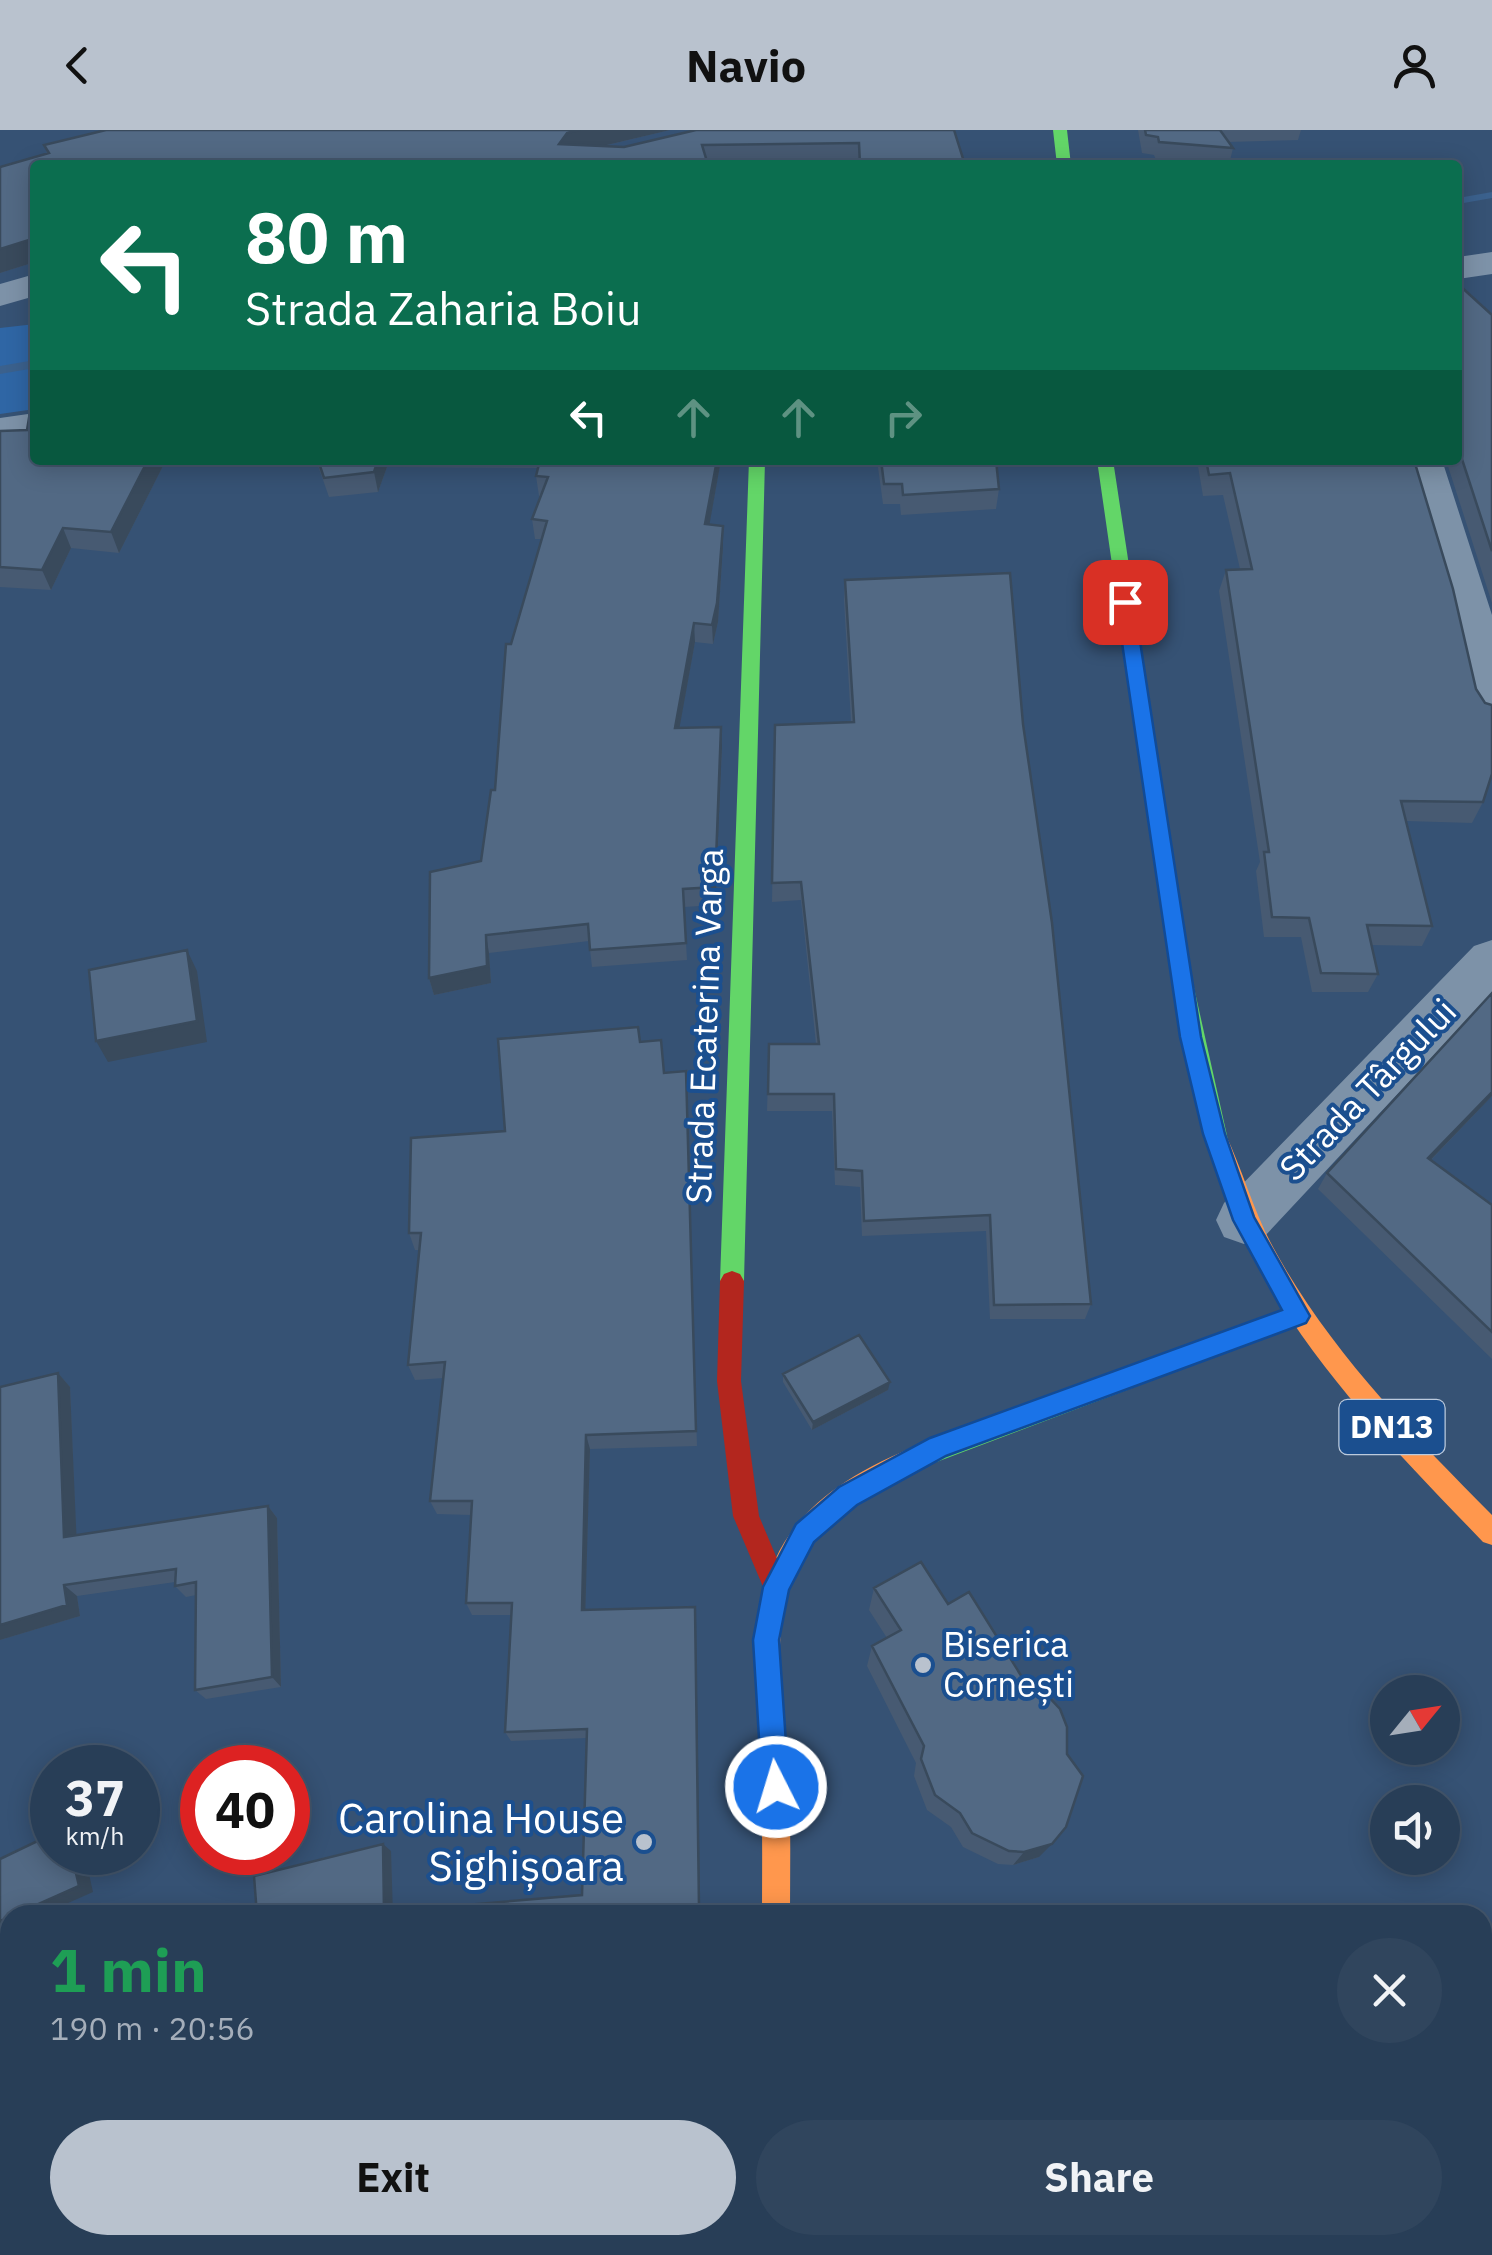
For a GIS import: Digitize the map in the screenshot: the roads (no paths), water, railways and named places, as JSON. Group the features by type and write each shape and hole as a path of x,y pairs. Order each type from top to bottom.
{"main road":[{"name":"Strada Ecaterina Varga","path":"758,465 729,1380 746,1516 776,1587"},
{"name":"DN13","path":"1106,465 1190,1037 1214,1134 1244,1220 1298,1316 1341,1372 1492,1533"},
{"path":"776,1905 776,1787 766,1640 776,1587 805,1533 848,1496 938,1447 1298,1316"}],"street":[{"path":"1063,153 1081,130"},
{"path":"1462,267 1492,263"},
{"path":"0,295 30,286"},
{"path":"0,430 30,426"},
{"path":"1424,465 1470,609 1492,710"},
{"name":"Strada Târgului","path":"1244,1220 1492,960"}],"waterway":[{"path":"1462,200 1492,195"},
{"path":"0,370 30,365"}],"place":[{"name":"Biserica Cornești","path":"923,1665"},
{"name":"Carolina House Sighișoara","path":"644,1842"}]}
